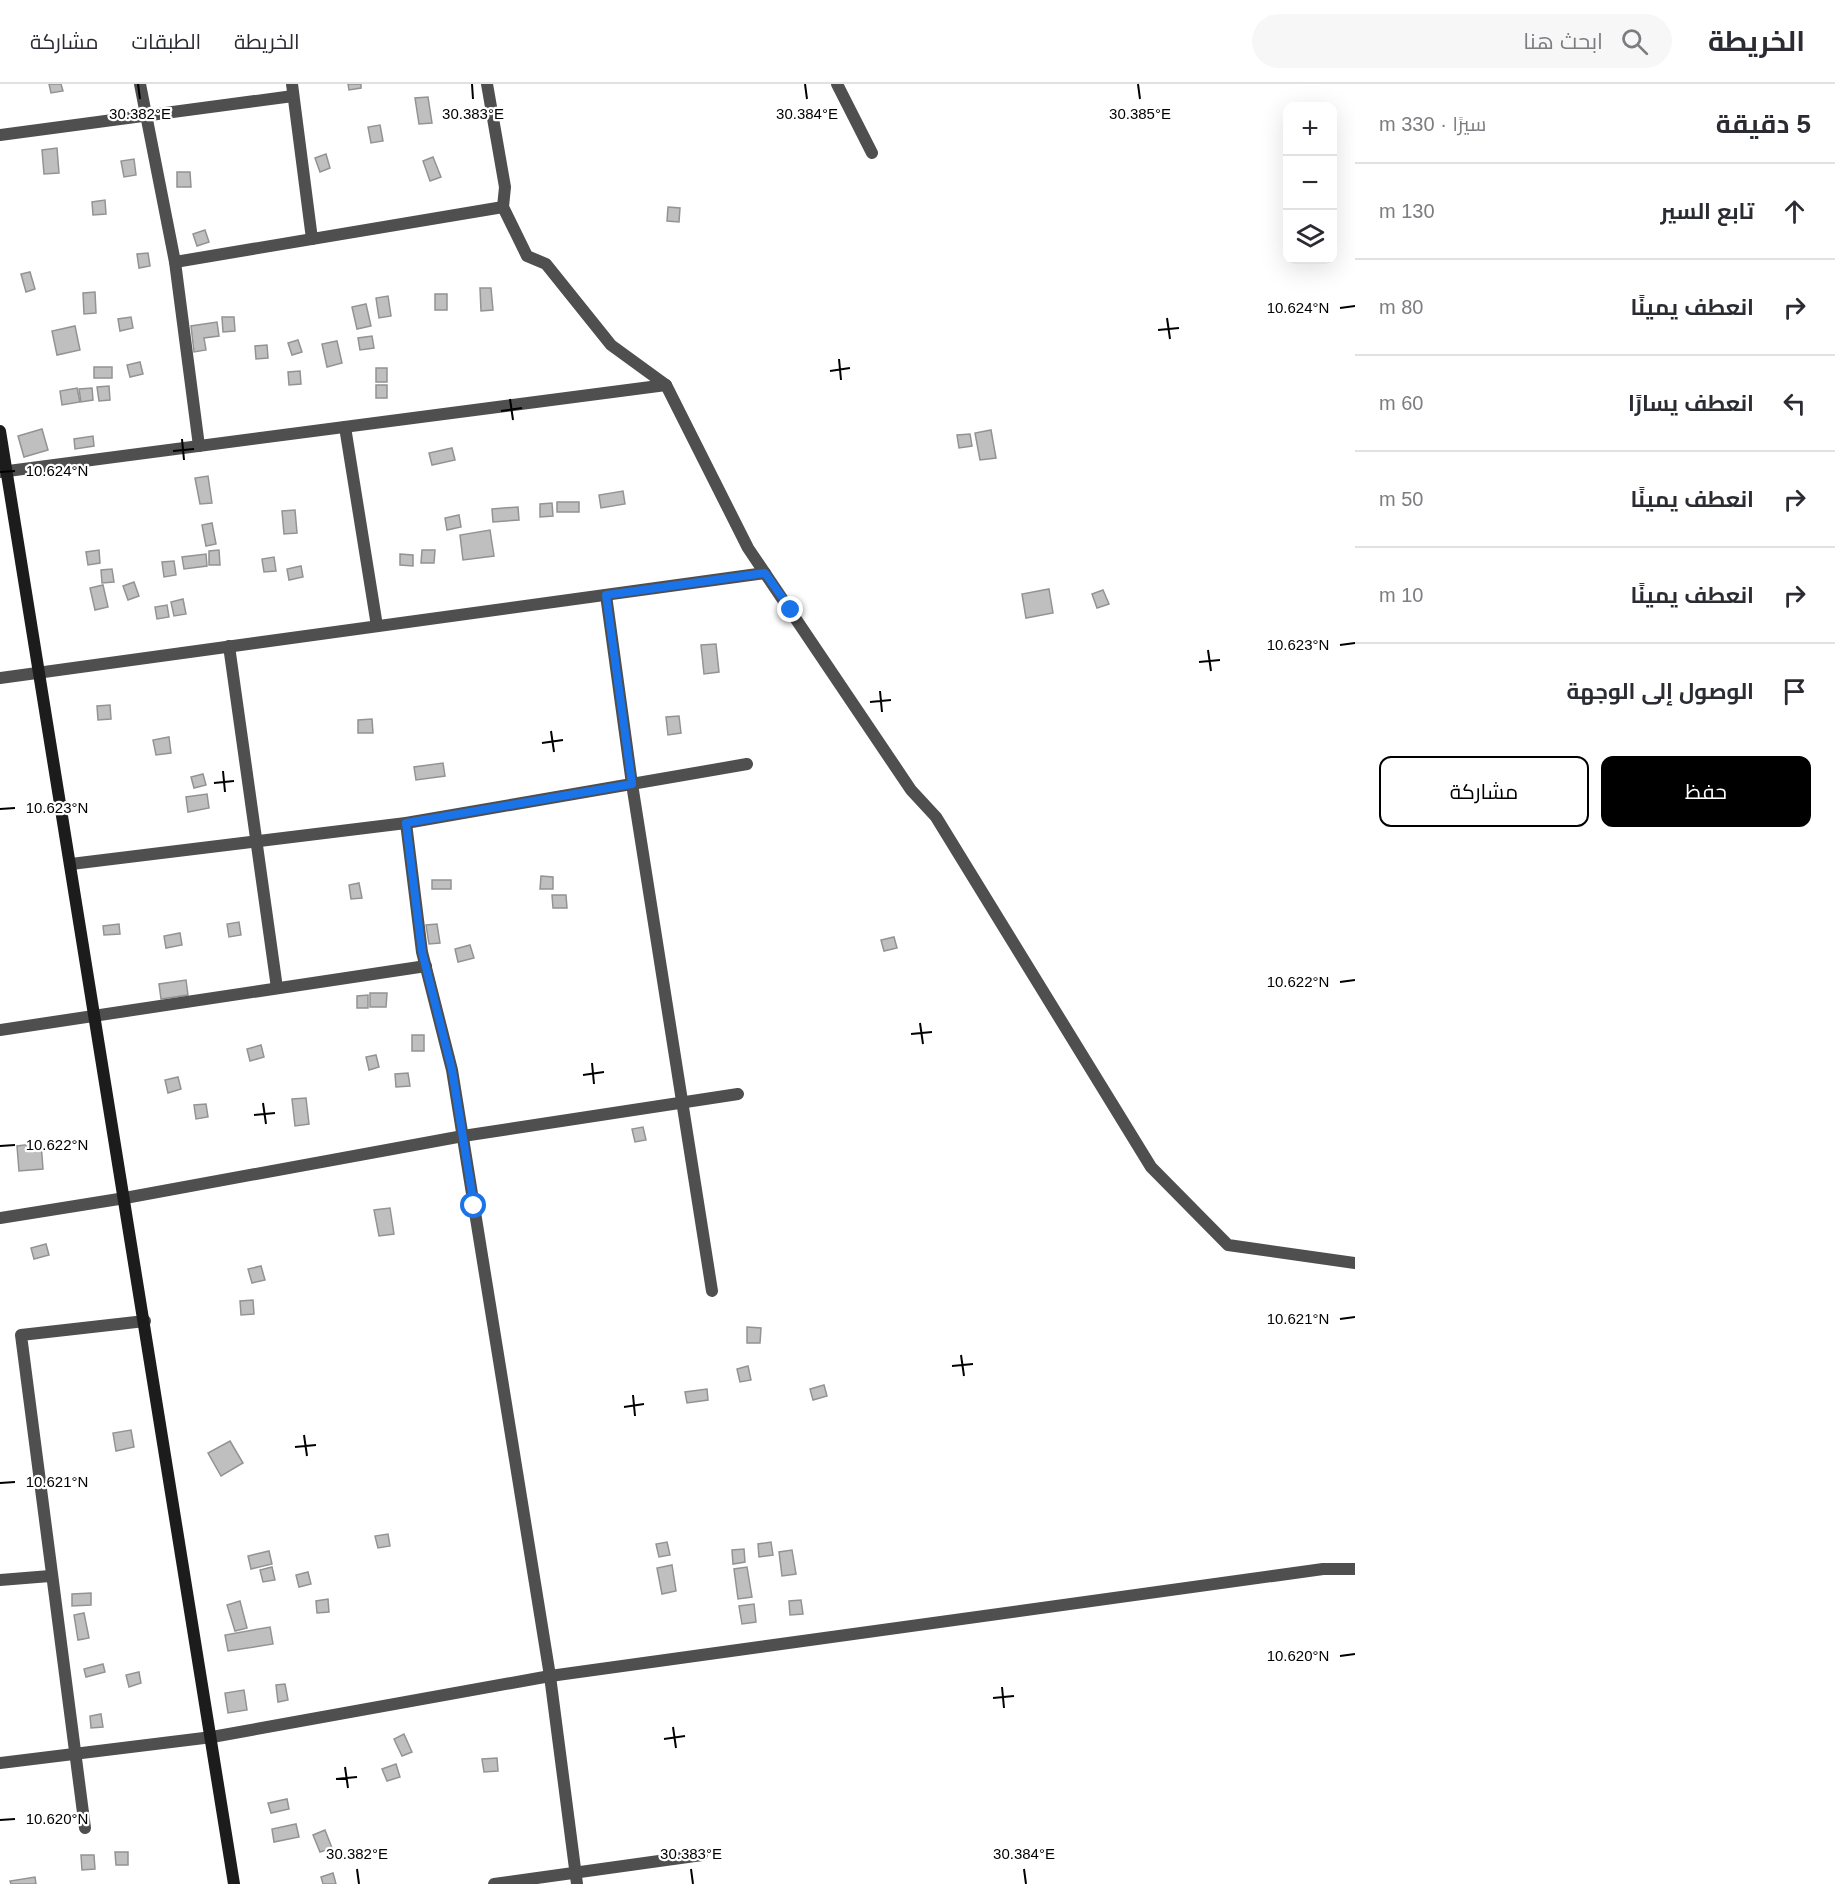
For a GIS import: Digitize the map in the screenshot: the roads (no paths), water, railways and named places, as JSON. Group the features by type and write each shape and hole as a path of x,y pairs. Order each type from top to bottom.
{"main road":[{"path":"0,431 3,472 71,864 234,1884"}],"street":[{"path":"140,84 144,116 175,262 200,446"},
{"path":"487,84 505,187 503,207 527,256 546,264 611,345 666,385 748,548 911,789 936,817 1151,1167 1228,1245 1355,1263"},
{"path":"837,84 872,153"},
{"path":"0,135 144,116 292,90 312,239"},
{"path":"175,262 503,207"},
{"path":"3,472 666,385"},
{"path":"345,427 377,626"},
{"path":"0,678 765,573"},
{"path":"606,595 632,784 711,1291"},
{"path":"229,646 277,988"},
{"path":"71,864 406,823 747,764"},
{"path":"406,823 426,966 452,1070 463,1136 550,1676 577,1878"},
{"path":"0,1030 426,966"},
{"path":"0,1218 125,1198 463,1136 738,1094"},
{"path":"85,1828 50,1576 21,1335 145,1321"},
{"path":"0,1763 212,1737 550,1676 1323,1569 1355,1569"},
{"path":"0,1580 50,1576"},
{"path":"494,1884 577,1878 702,1856"}]}
